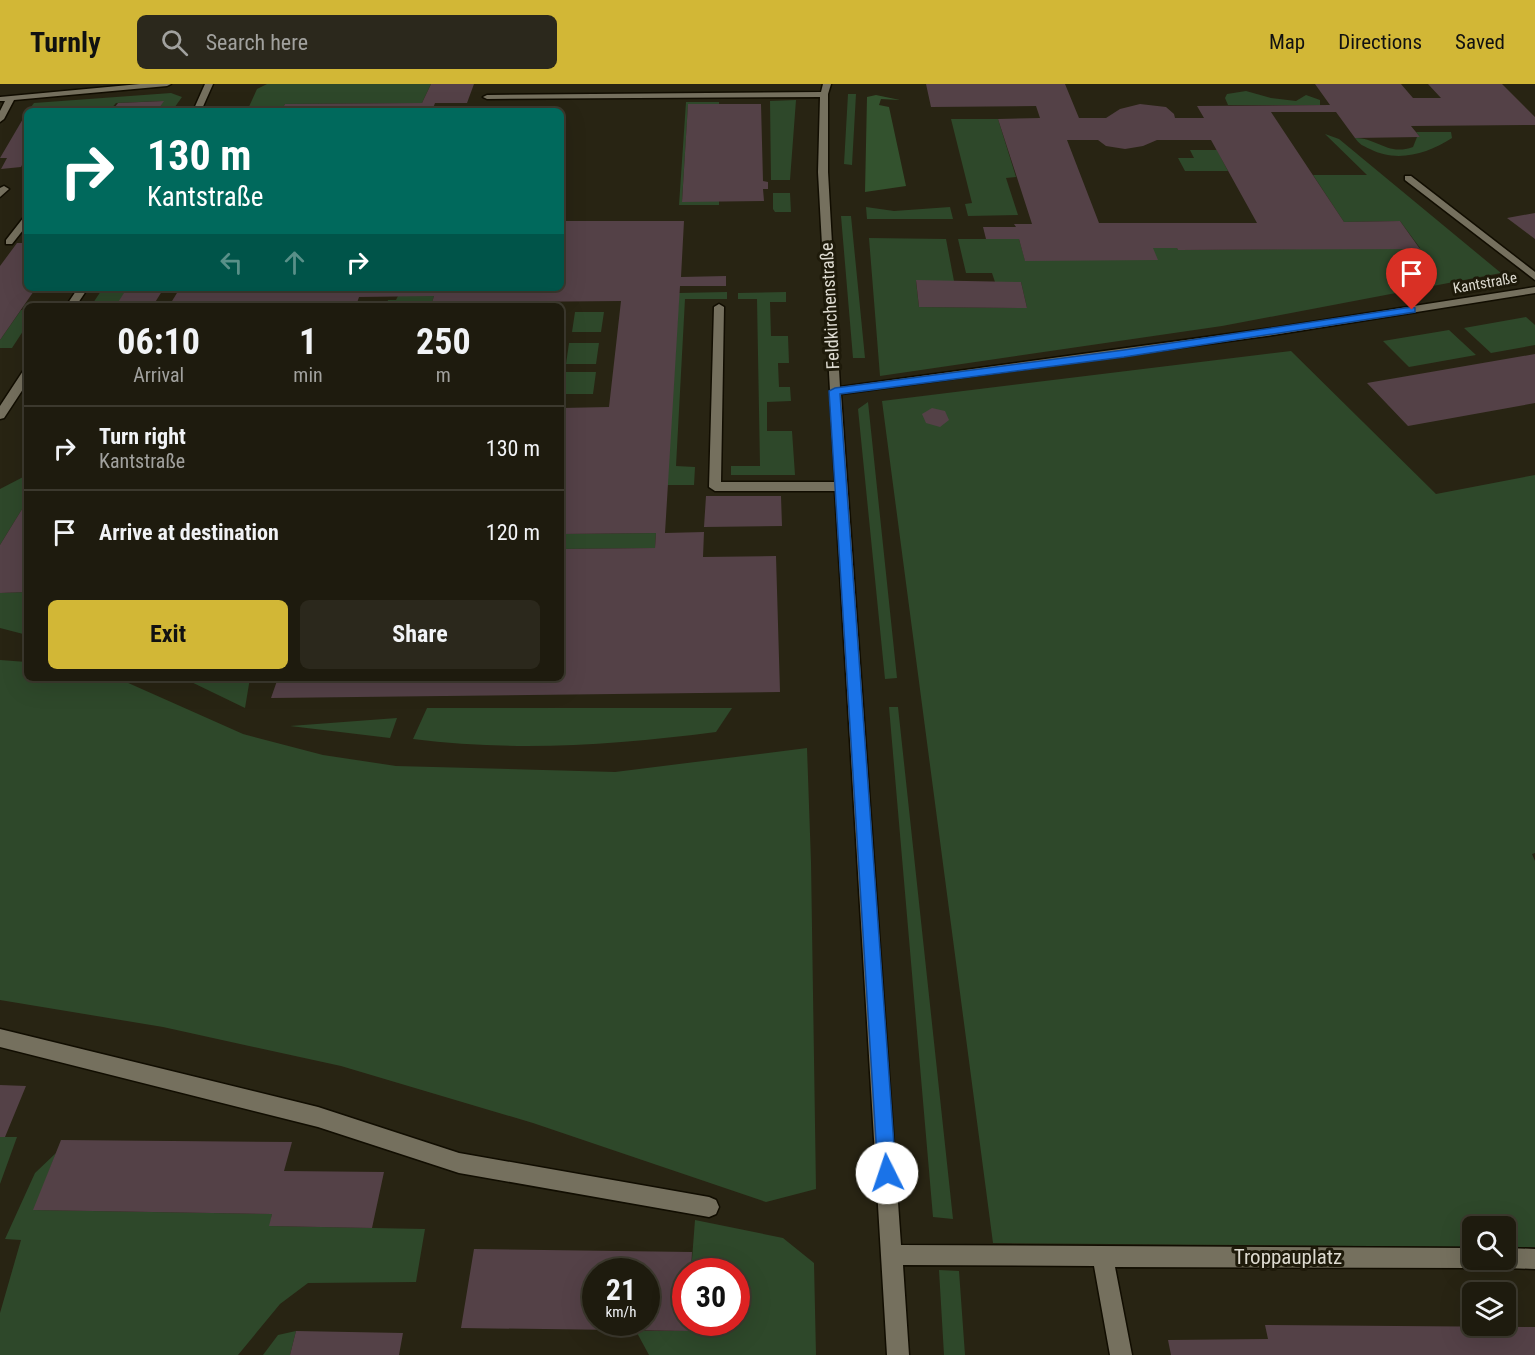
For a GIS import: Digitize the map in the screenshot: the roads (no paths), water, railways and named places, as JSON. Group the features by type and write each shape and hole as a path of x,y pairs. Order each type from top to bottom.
{"street":[{"path":"0,99 167,84"},
{"path":"199,108 209,84"},
{"path":"488,97 825,89"},
{"name":"Feldkirchenstraße","path":"825,89 823,179 835,391 898,1355"},
{"path":"0,119 11,98"},
{"path":"1408,178 1535,277"},
{"path":"9,242 24,223"},
{"name":"Kantstraße","path":"835,391 1124,354 1535,290"},
{"path":"719,307 715,487 842,486"},
{"path":"0,415 24,379"},
{"path":"0,1038 318,1117 459,1164 709,1207"},
{"name":"Troppauplatz","path":"893,1255 1462,1258"},
{"path":"1103,1256 1121,1355"},
{"path":"1516,1258 1535,1259"}]}
